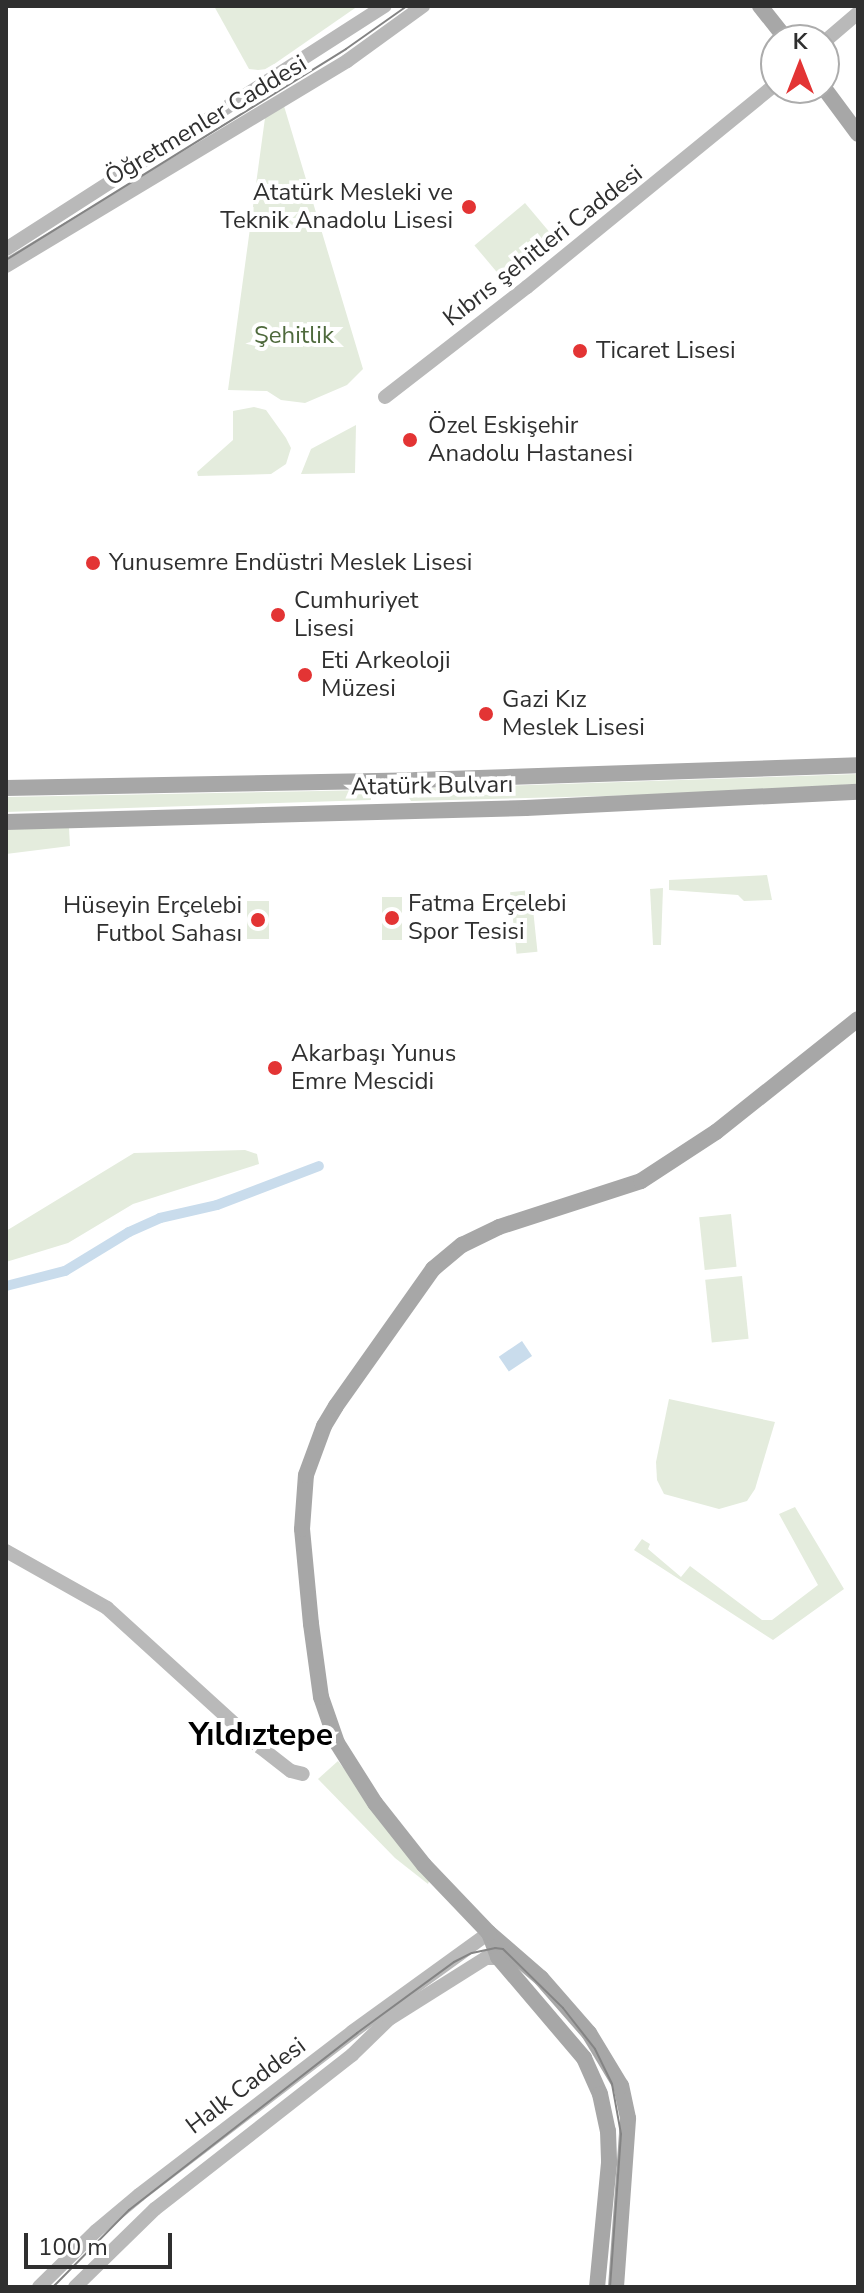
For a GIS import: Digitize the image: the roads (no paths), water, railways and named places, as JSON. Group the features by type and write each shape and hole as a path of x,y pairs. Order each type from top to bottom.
{"main road":[{"name":"Öğretmenler Caddesi","path":"6,249 385,6"},
{"name":"Öğretmenler Caddesi","path":"6,266 347,61 423,6"},
{"path":"760,6 774,24"},
{"path":"840,28 858,13"},
{"name":"Kıbrıs şehitleri Caddesi","path":"385,397 760,98"},
{"path":"836,104 858,134"},
{"name":"Atatürk Bulvarı","path":"6,788 416,780 858,765"},
{"name":"Atatürk Bulvarı","path":"6,822 526,808 858,792"},
{"path":"616,2287 628,2118 621,2086 589,2033 541,1978 489,1933 424,1865 375,1803 329,1724 317,1672 302,1529 306,1475 324,1426 424,1281 462,1245 499,1227 641,1181 716,1132 858,1019"},
{"path":"6,1551 107,1608 260,1747 291,1771 303,1774"},
{"path":"489,1933 498,1958 593,2073 608,2131 609,2163 597,2287"},
{"name":"Halk Caddesi","path":"39,2287 88,2238 139,2195 352,2032 489,1933"},
{"name":"Halk Caddesi","path":"75,2287 155,2209 352,2055 389,2019 486,1958 498,1958"}],"water":[{"path":"522,1341 532,1356 509,1372 499,1357"}],"waterway":[{"path":"6,1286 65,1271 129,1232 160,1218 217,1205 319,1166"}],"tram line":[{"path":"6,260 346,49 407,6"},
{"path":"53,2287 129,2210 357,2033 454,1962 472,1953 495,1948 503,1949 563,2008 595,2049 612,2084 621,2134 610,2287"}],"place":[{"name":"Atatürk Mesleki ve Teknik Anadolu Lisesi","path":"469,207"},
{"name":"Ticaret Lisesi","path":"580,351"},
{"name":"Özel Eskişehir Anadolu Hastanesi","path":"410,440"},
{"name":"Yunusemre Endüstri Meslek Lisesi","path":"93,563"},
{"name":"Cumhuriyet Lisesi","path":"278,615"},
{"name":"Eti Arkeoloji Müzesi","path":"305,675"},
{"name":"Gazi Kız Meslek Lisesi","path":"486,714"},
{"name":"Fatma Erçelebi Spor Tesisi","path":"392,918"},
{"name":"Hüseyin Erçelebi Futbol Sahası","path":"258,920"},
{"name":"Akarbaşı Yunus Emre Mescidi","path":"275,1068"}],"district":[{"name":"Yıldıztepe","path":"261,1735"}],"park label":[{"name":"Şehitlik","path":"294,336"}]}
